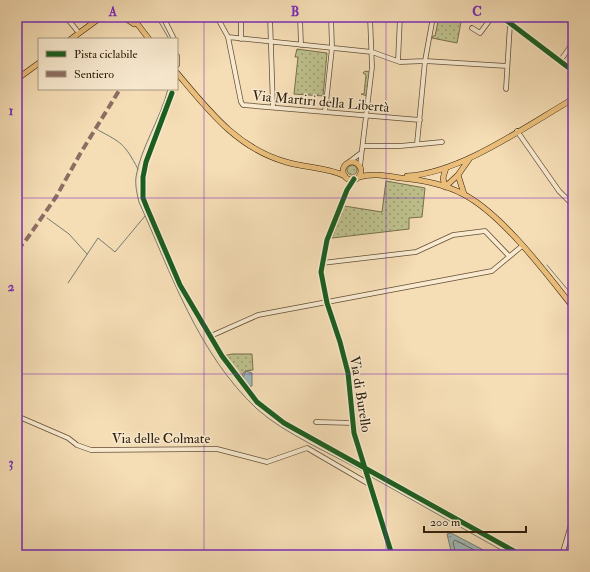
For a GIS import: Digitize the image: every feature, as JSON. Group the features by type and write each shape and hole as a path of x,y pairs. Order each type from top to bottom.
{"main road":[{"path":"72,38 99,18 105,17"},
{"path":"123,17 141,30"},
{"path":"132,17 147,38"},
{"path":"17,79 38,64"},
{"path":"178,74 220,124 247,145 285,162 332,170 346,177 357,178 371,175 419,180 464,194 497,219 522,246 573,307"},
{"path":"392,177 416,175 446,168 472,156 573,99"},
{"path":"445,187 458,175 472,156"},
{"path":"332,170 354,162 371,175"},
{"path":"346,177 344,171 347,164"},
{"path":"357,178 360,167"},
{"path":"445,187 443,178 446,168"},
{"path":"458,175 464,194"}],"street":[{"path":"66,17 80,33"},
{"path":"163,17 174,38"},
{"path":"217,17 228,37 372,52 398,61 425,61 507,66"},
{"path":"241,17 241,39"},
{"path":"270,17 273,107"},
{"path":"300,17 301,45"},
{"path":"325,112 332,48 331,17"},
{"path":"360,167 372,52 370,17"},
{"path":"398,61 400,17"},
{"path":"417,144 425,61 434,17"},
{"path":"472,28 480,33 492,17"},
{"path":"502,17 573,71"},
{"path":"506,89 510,24"},
{"name":"Via Martiri della Libertà","path":"228,37 241,103 420,120"},
{"path":"560,61 573,43"},
{"path":"517,131 559,191 573,205"},
{"path":"363,146 442,142"},
{"path":"347,164 361,153"},
{"name":"Via di Burello","path":"346,177 347,190"},
{"name":"Via di Burello","path":"357,178 347,190 327,240 321,272 327,303 344,357 354,433 392,555"},
{"path":"322,263 416,252 453,234 486,231 510,256"},
{"path":"213,335 258,314 327,303 492,271 522,246"},
{"name":"Via delle Colmate","path":"17,416 68,438 77,445 92,450 216,449 267,462 307,448 370,485"},
{"path":"316,422 353,423"},
{"path":"562,555 573,518"}],"green space":[{"path":"439,17 462,17 457,43 432,38 435,36"},
{"path":"297,49 327,53 323,96 294,94 298,57 295,57"},
{"path":"365,71 370,72 367,96 361,94 364,94 366,75 363,73"},
{"path":"350,165 354,165 356,166 356,174 350,175 347,172 347,168"},
{"path":"386,181 425,188 422,217 409,218 409,229 332,238 344,206 382,212"},
{"path":"232,354 252,354 253,370 245,371 242,375 248,388 247,390 223,356"}],"water":[{"path":"246,371 252,373 252,386 248,387 243,377"},
{"path":"451,533 489,553 490,555 452,555 447,534"}],"waterway":[{"path":"156,17 168,38"},
{"path":"168,90 161,111 138,166 136,186 139,202 188,312 218,363 236,387 257,409 294,435 364,472"},
{"path":"98,130 118,141 126,149 138,169"},
{"path":"68,283 98,238 115,252 145,216"},
{"path":"47,218 69,234 87,254"},
{"path":"547,265 573,296"},
{"path":"368,475 510,555"}],"marked path":[{"path":"17,249 24,243 56,197 80,154 119,90"}],"cycle path":[{"path":"502,17 573,71"},
{"path":"172,93 146,162 143,177 143,198 180,285 222,356 257,402 284,423 521,555"},
{"path":"354,179 347,190 327,240 321,272 327,303 340,342 348,373 354,433 392,555"}]}
